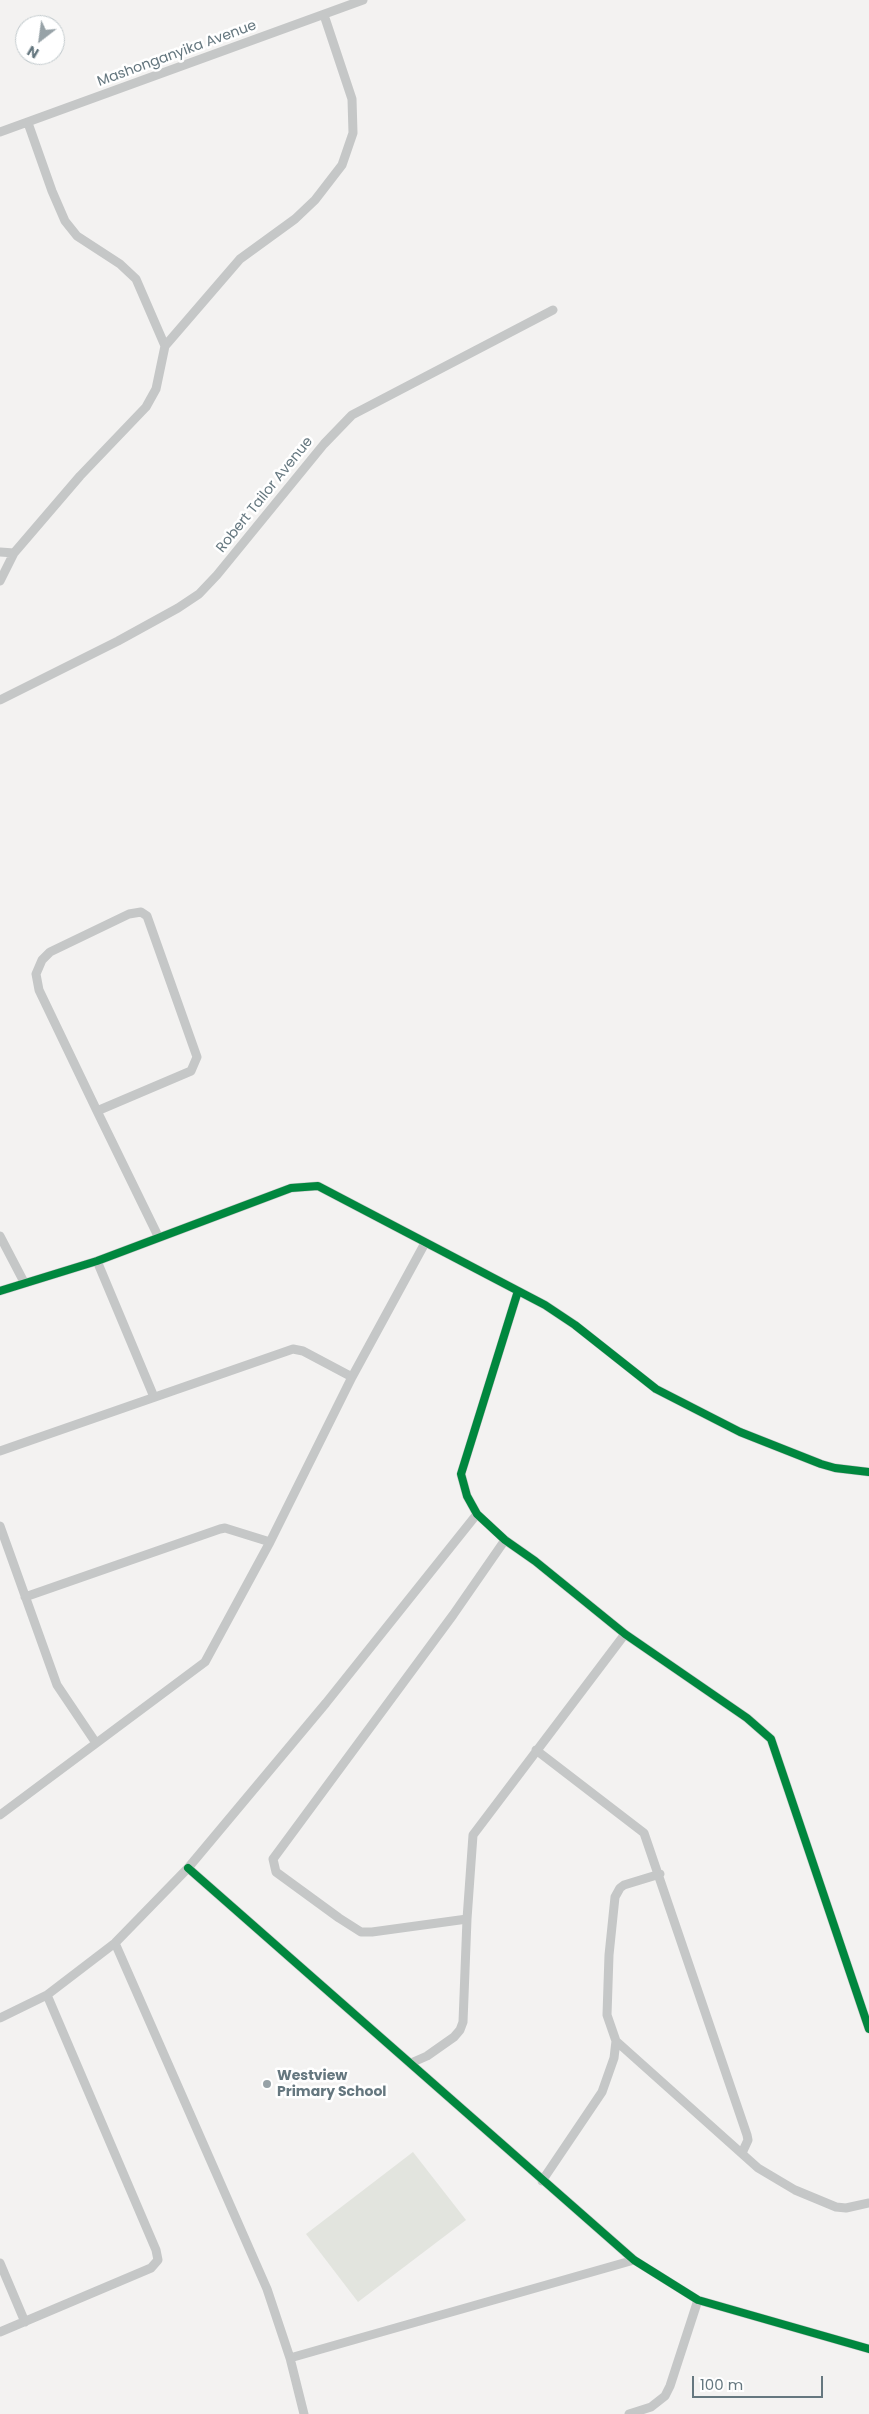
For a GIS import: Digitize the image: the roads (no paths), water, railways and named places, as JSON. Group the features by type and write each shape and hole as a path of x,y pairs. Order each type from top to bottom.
{"street":[{"name":"Mashonganyika Avenue","path":"0,132 363,0"},
{"path":"0,581 14,553 80,476 146,407 156,389 165,346 240,259 295,219 315,200 342,165 353,133 352,99 324,15"},
{"path":"28,122 52,191 70,230 120,264 136,279 165,346"},
{"name":"Robert Tailor Avenue","path":"0,700 110,645 178,608 199,594 217,575 324,444 352,415 553,310"},
{"path":"0,552 14,553"},
{"path":"97,1111 191,1071 197,1057 147,916 141,912 129,914 50,952 42,960 36,974 39,990 97,1111 158,1236"},
{"path":"0,1291 24,1282 97,1261 158,1236 291,1188 318,1186 545,1305 575,1325 656,1389 740,1432 821,1464 835,1468 869,1472"},
{"path":"0,1236 24,1282"},
{"path":"0,1815 205,1662 270,1542 352,1377 425,1243"},
{"path":"97,1261 154,1397"},
{"path":"518,1291 461,1474 467,1496 477,1514 506,1540 536,1561 625,1634 752,1722 771,1739 869,2029"},
{"path":"0,1451 293,1349 303,1351 352,1377"},
{"path":"0,2018 47,1995 115,1943 188,1868 321,1709 477,1514"},
{"path":"0,1526 61,1694 96,1743"},
{"path":"25,1597 220,1529 225,1528 270,1542"},
{"path":"467,1919 361,1932 276,1872 273,1859 443,1630 506,1540"},
{"path":"411,2063 427,2056 460,2030 463,2022 467,1919 473,1836 625,1634"},
{"path":"536,1750 639,1828 648,1841 747,2134 748,2140 742,2153"},
{"path":"188,1868 634,2260 698,2300 869,2349"},
{"path":"542,2181 602,2092 614,2058 616,2041 607,2015 610,1947 615,1897 624,1885 660,1874"},
{"path":"115,1943 267,2289 290,2358 304,2414"},
{"path":"0,2332 151,2268 158,2260 156,2250 47,1995"},
{"path":"616,2041 758,2168 795,2190 825,2204 846,2208 869,2202"},
{"path":"290,2358 634,2260"},
{"path":"0,2263 25,2322"},
{"path":"629,2414 651,2407 665,2396 698,2300"}],"place":[{"name":"Westview Primary School","path":"267,2084"}]}
